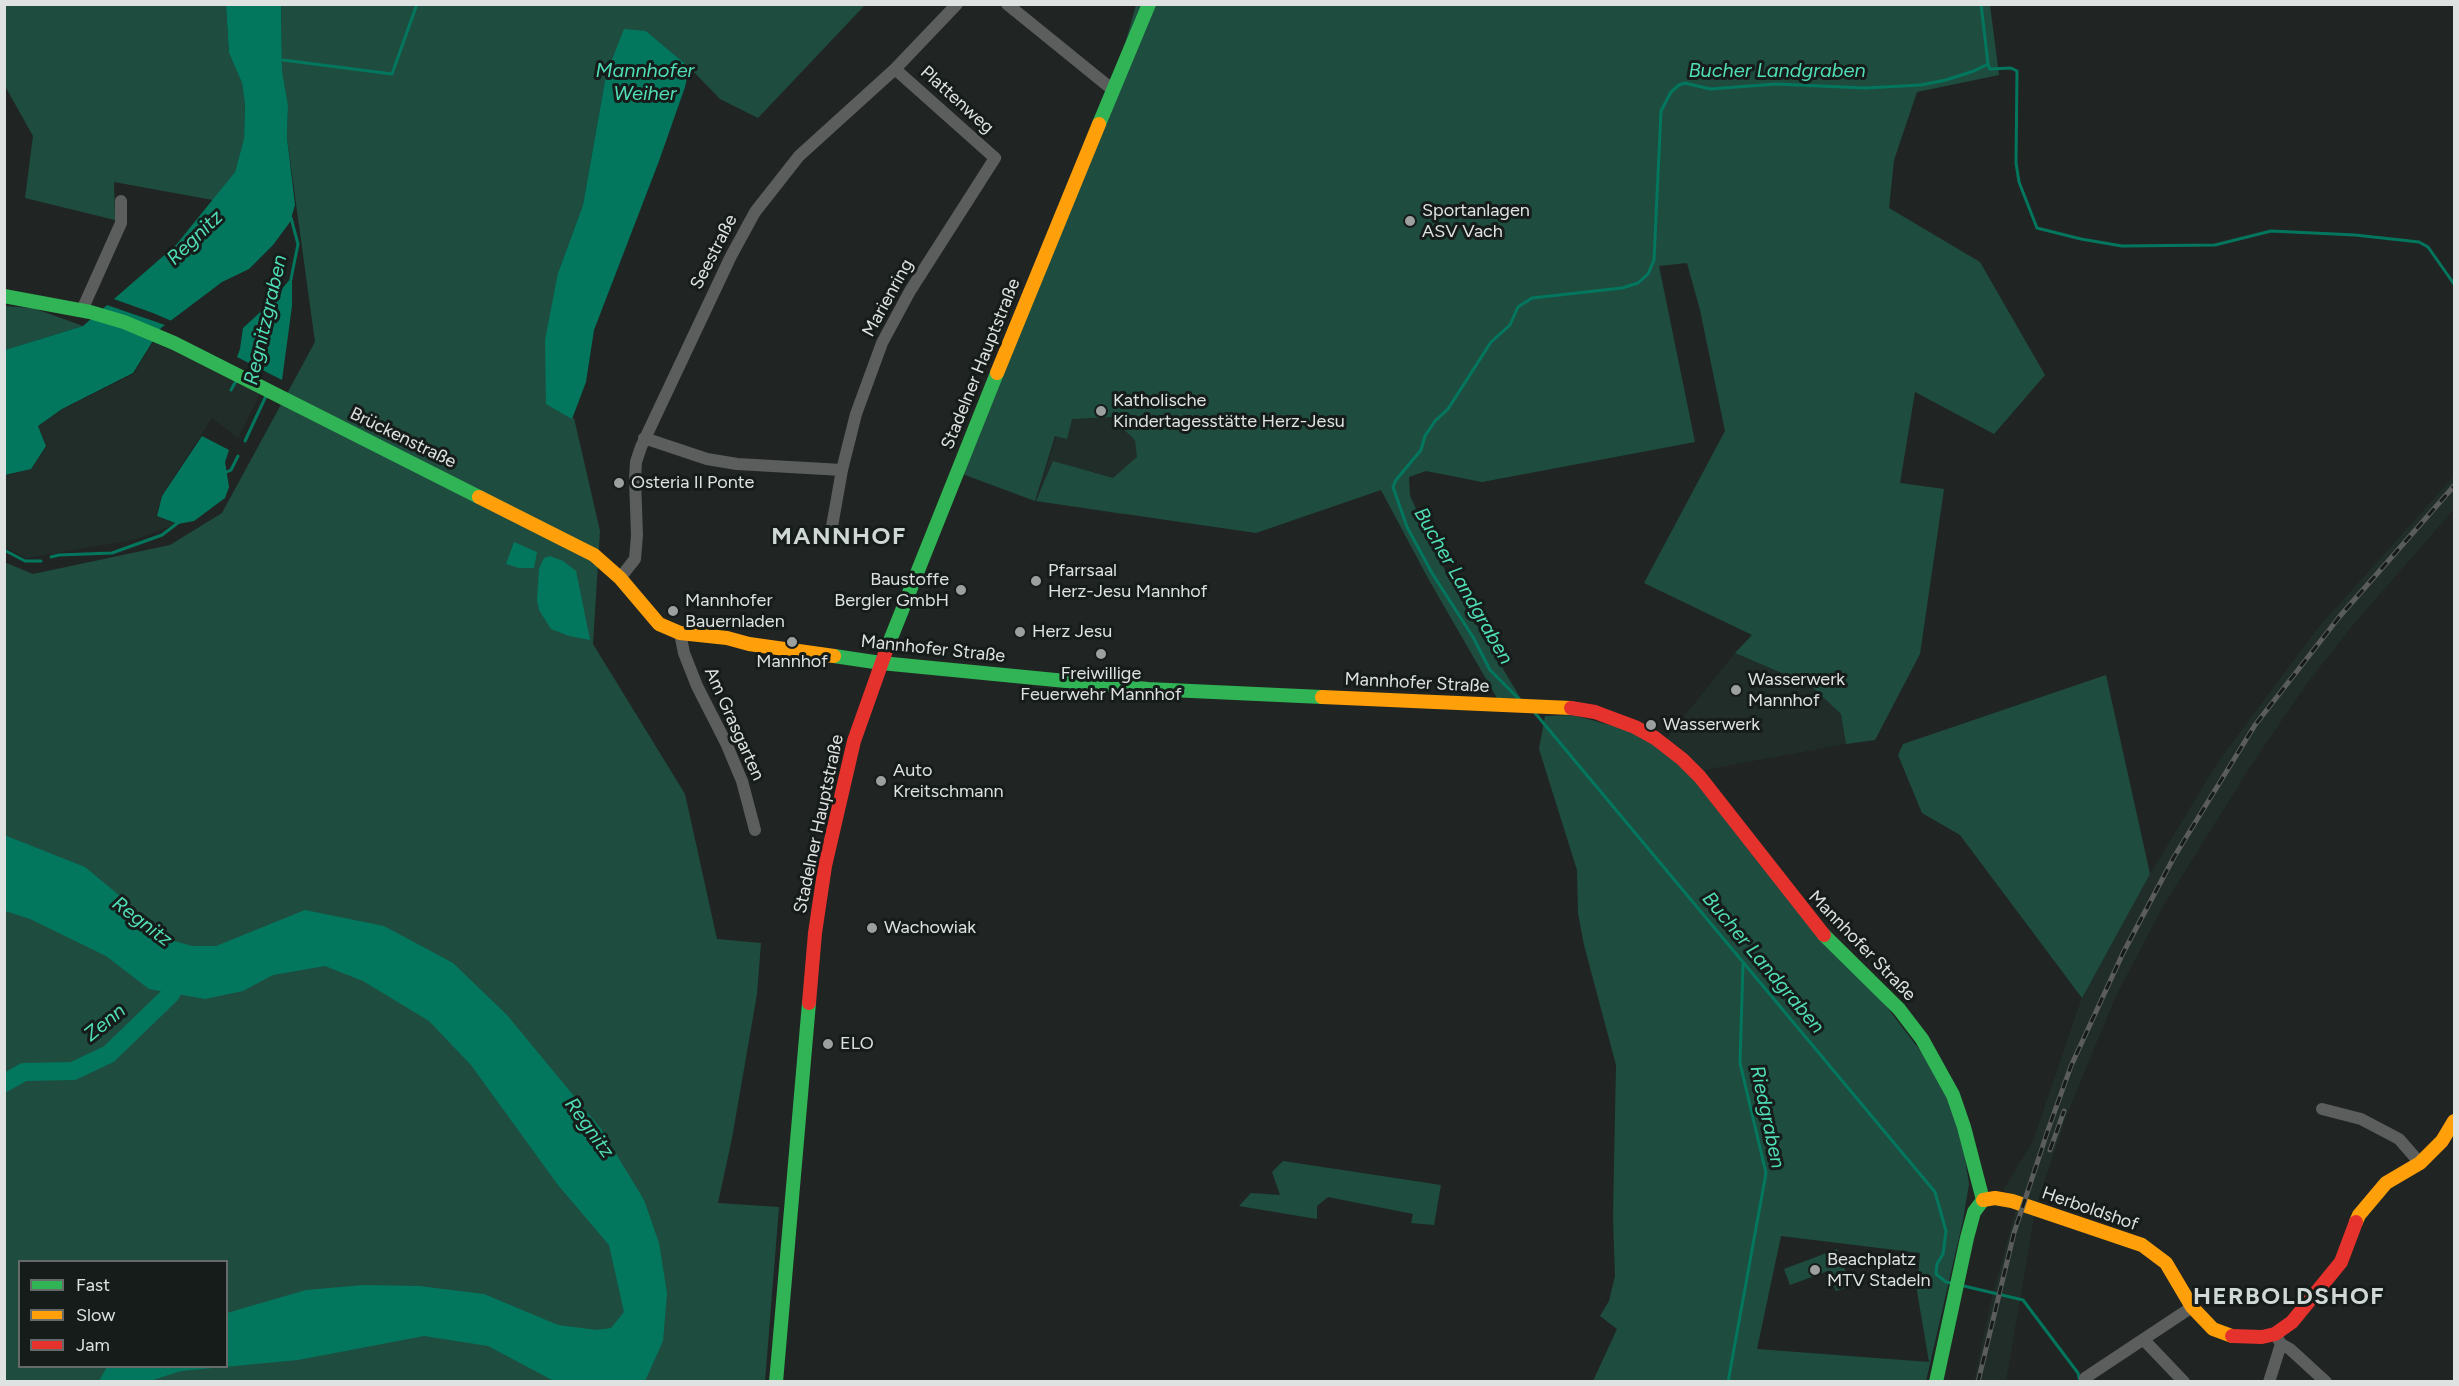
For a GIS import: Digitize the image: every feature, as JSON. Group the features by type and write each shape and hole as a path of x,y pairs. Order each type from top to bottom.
{"main road":[{"name":"Stadelner Hauptstraße","path":"776,1382 815,933 825,866 854,741 881,663 937,526 949,490 1149,4"},
{"path":"4,296 86,311"},
{"name":"Brückenstraße","path":"86,311 124,321 164,338 565,539 594,555 620,578"},
{"name":"Mannhofer Straße","path":"620,578 659,624 680,633 727,638 881,663 1148,689 1549,706 1595,712 1635,727 1655,738 1682,759 1700,777 1829,942 1899,1009 1922,1039 1953,1095 1983,1200"},
{"path":"2278,1339 2341,1262 2346,1254 2351,1230 2359,1215 2386,1183 2420,1163 2442,1141 2454,1121"},
{"name":"Herboldshof","path":"1983,1200 2002,1198 2142,1245 2166,1263 2192,1307 2213,1329 2240,1338 2278,1339"},
{"path":"1936,1382 1974,1212 1983,1200"}],"street":[{"name":"Seestraße","path":"620,578 635,559 636,462 644,438 731,256 755,212 800,156 895,69 957,4"},
{"path":"1007,4 1113,90"},
{"name":"Plattenweg","path":"895,69 995,158"},
{"name":"Marienring","path":"831,532 842,470 856,414 882,343 910,291 995,158"},
{"path":"86,311 121,223 121,201"},
{"path":"644,438 707,459 737,464 842,470"},
{"name":"Am Grasgarten","path":"680,633 684,653 697,686 726,743 742,781 755,830"},
{"path":"2322,1109 2361,1119 2399,1139 2420,1163"},
{"path":"2088,1382 2085,1378 2192,1307"},
{"path":"2269,1382 2278,1339 2326,1382"},
{"path":"2145,1340 2184,1382"}],"shaded area":[{"path":"4,5 226,5 229,53 242,83 245,105 244,140 235,172 213,200 114,182 115,220 25,198 33,136 5,86"},
{"path":"281,5 865,5 758,118 720,99 689,67 646,31 606,75 583,205 558,273 571,419 574,418 600,531 593,644 685,794 717,939 761,943 757,994 732,1138 718,1203 779,1207 765,1381 5,1381 4,562 33,574 170,545 222,513 315,342 287,138 288,105 282,70"},
{"path":"1136,5 1990,5 1999,75 1917,92 1894,160 1889,208 1980,262 2045,375 1994,434 1915,392 1900,483 1944,489 1920,654 1875,740 1846,744 1841,714 1810,685 1735,653 1752,635 1644,583 1725,431 1700,310 1687,263 1659,266 1695,442 1482,482 1426,471 1409,477 1410,496 1448,577 1521,699 1497,698 1429,580 1381,490 1256,533 1036,501 1053,461 1113,478 1137,457 1135,440 1111,417 1072,419 1067,439 1055,436 1035,501 957,472 1111,93"},
{"path":"4,306 33,308 83,326 5,350"},
{"path":"154,341 260,394 238,438 212,418 162,495 156,516 177,524 133,540 26,558 5,547 5,476 31,469 47,446 38,426 62,410 134,374"},
{"name":"Katholische Kindertagesstätte Herz-Jesu","path":"1072,386 1144,435 1123,515 1036,501"},
{"path":"2454,476 2454,509 2353,625 2305,686 2247,772 2162,908 2115,998 2068,1112 2036,1206 2006,1381 1974,1382 1992,1297 2019,1198 2003,1190 2033,1141 2082,997 2150,874 2218,762 2317,629"},
{"path":"1735,653 1810,685 1841,714 1846,744 1698,771 1665,740"},
{"path":"2106,675 2150,874 2082,998 1960,835 1922,813 1898,755 1903,744"},
{"path":"1573,715 1665,740 1850,959 1955,1096 1969,1184 1963,1220 1926,1381 1593,1381 1617,1329 1600,1316 1609,1301 1615,1276 1613,1217 1616,1065 1584,945 1578,913 1577,870 1539,749 1545,716","holes":["1781,1236 1920,1253 1917,1291 1929,1362 1757,1349"]},
{"path":"1283,1161 1441,1185 1434,1225 1411,1223 1413,1214 1328,1197 1317,1206 1317,1219 1239,1206 1251,1193 1280,1195 1272,1172"},
{"name":"Beachplatz MTV Stadeln","path":"1837,1249 1851,1286 1836,1291 1828,1271 1790,1285 1784,1269"}],"water":[{"name":"Regnitz","path":"226,5 281,5 282,70 288,105 287,138 295,205 290,222 273,245 249,269 222,282 161,328 133,373 62,409 38,426 46,446 31,469 5,475 5,350 83,326 176,245 235,172 244,139 245,105 242,83 229,53"},
{"name":"Mannhofer Weiher","path":"624,29 646,31 689,67 685,87 659,161 594,330 586,382 572,419 546,404 545,340 558,273 583,205 606,75"},
{"path":"292,277 292,306 282,380 237,357 243,328 268,305"},
{"path":"202,436 229,450 225,462 229,487 225,498 194,521 178,524 157,516 162,496"},
{"path":"514,542 537,552 534,568 519,568 506,564"},
{"path":"550,556 563,561 576,571 590,640 569,636 551,629 539,610 537,600 539,569 544,558"},
{"name":"Regnitz","path":"4,835 85,867 126,901 143,923 160,937 192,946 216,946 305,910 384,926 453,963 507,1015 601,1129 644,1200 659,1243 667,1293 663,1341 645,1381 554,1381 488,1346 424,1336 298,1360 228,1367 228,1313 306,1290 364,1285 419,1286 484,1294 558,1325 597,1330 611,1328 624,1312 609,1245 558,1185 471,1065 429,1021 363,981 325,966 273,975 243,991 205,999 149,989 106,956 30,919 5,911"},
{"path":"106,1368 213,1368 181,1371 150,1381 99,1381"}],"pier":[{"path":"111,298 174,322 168,326 104,304"}],"waterway":[{"path":"283,60 392,74 417,4"},
{"name":"Bucher Landgraben","path":"1519,699 1490,670 1473,637 1432,573 1407,527 1393,487 1396,480 1421,450 1425,436 1435,421 1448,409 1491,342 1510,325 1518,307 1532,298 1622,288 1638,283 1648,274 1654,260 1661,111 1671,92 1679,85 1685,83 1710,89 1776,84 1865,88 1921,85 1946,80 1988,64 1981,4"},
{"path":"1988,65 1990,69 2011,68 2017,71 2016,163 2019,182 2037,228 2122,246 2215,245 2271,231 2355,235 2419,242 2428,247 2454,284"},
{"name":"Regnitzgraben","path":"291,218 298,244 291,279"},
{"path":"231,390 236,381"},
{"name":"Regnitzgraben","path":"245,441 266,396"},
{"name":"Regnitzgraben","path":"222,474 231,470 238,456"},
{"name":"Regnitzgraben","path":"51,557 112,553 162,535 179,522"},
{"name":"Regnitzgraben","path":"4,550 25,561 41,561"},
{"name":"Bucher Landgraben","path":"1535,713 1935,1192 1946,1231 1943,1254 1937,1264 1936,1274 1946,1282 1952,1283"},
{"name":"Riedgraben","path":"1728,1382 1766,1173 1740,1063 1743,964"},
{"name":"Zenn","path":"4,1083 24,1072 73,1071 109,1054 171,994 180,975"},
{"name":"Bucher Landgraben","path":"1964,1286 2023,1300 2078,1373 2080,1382"}],"railway":[{"path":"1978,1382 2014,1233 2048,1130 2071,1066 2123,953 2174,857 2255,725 2340,616 2454,486"},
{"path":"2050,1150 2064,1111"}],"traffic: fast":[{"path":"1099,124 1149,4"},
{"path":"4,296 90,312 124,322 174,343 479,497"},
{"path":"887,648 997,373"},
{"path":"834,656 881,663 1148,689 1322,697"},
{"path":"1824,935 1899,1009 1922,1039 1953,1095 1983,1200"},
{"path":"776,1382 809,1003"},
{"path":"1936,1382 1967,1238 1974,1212 1983,1200"}],"traffic: slow":[{"path":"997,373 1099,124"},
{"path":"479,497 594,555 620,578 659,624 680,633 727,638 749,644 834,656"},
{"path":"1322,697 1571,708"},
{"path":"2356,1222 2359,1215 2386,1183 2420,1163 2442,1141 2454,1121"},
{"path":"1983,1200 1995,1198 2012,1201 2142,1245 2166,1263 2192,1307 2213,1329 2232,1336"}],"traffic: jam":[{"path":"809,1003 815,933 825,866 854,741 887,648"},
{"path":"1571,708 1595,712 1635,727 1655,738 1682,759 1700,777 1824,935"},
{"path":"2232,1336 2262,1337 2275,1334 2292,1322 2341,1262 2356,1222"}],"place":[{"name":"Sportanlagen ASV Vach","path":"1410,221"},
{"name":"Katholische Kindertagesstätte Herz-Jesu","path":"1101,411"},
{"name":"Osteria Il Ponte","path":"619,483"},
{"name":"Pfarrsaal Herz-Jesu Mannhof","path":"1036,581"},
{"name":"Baustoffe Bergler GmbH","path":"961,590"},
{"name":"Mannhofer Bauernladen","path":"673,611"},
{"name":"Herz Jesu","path":"1020,632"},
{"name":"Mannhof","path":"792,642"},
{"name":"Freiwillige Feuerwehr Mannhof","path":"1101,654"},
{"name":"Wasserwerk Mannhof","path":"1736,690"},
{"name":"Wasserwerk","path":"1651,725"},
{"name":"Auto Kreitschmann","path":"881,781"},
{"name":"Wachowiak","path":"872,928"},
{"name":"ELO","path":"828,1044"},
{"name":"Beachplatz MTV Stadeln","path":"1815,1270"}],"district":[{"name":"MANNHOF","path":"839,537"},
{"name":"HERBOLDSHOF","path":"2289,1297"}]}
